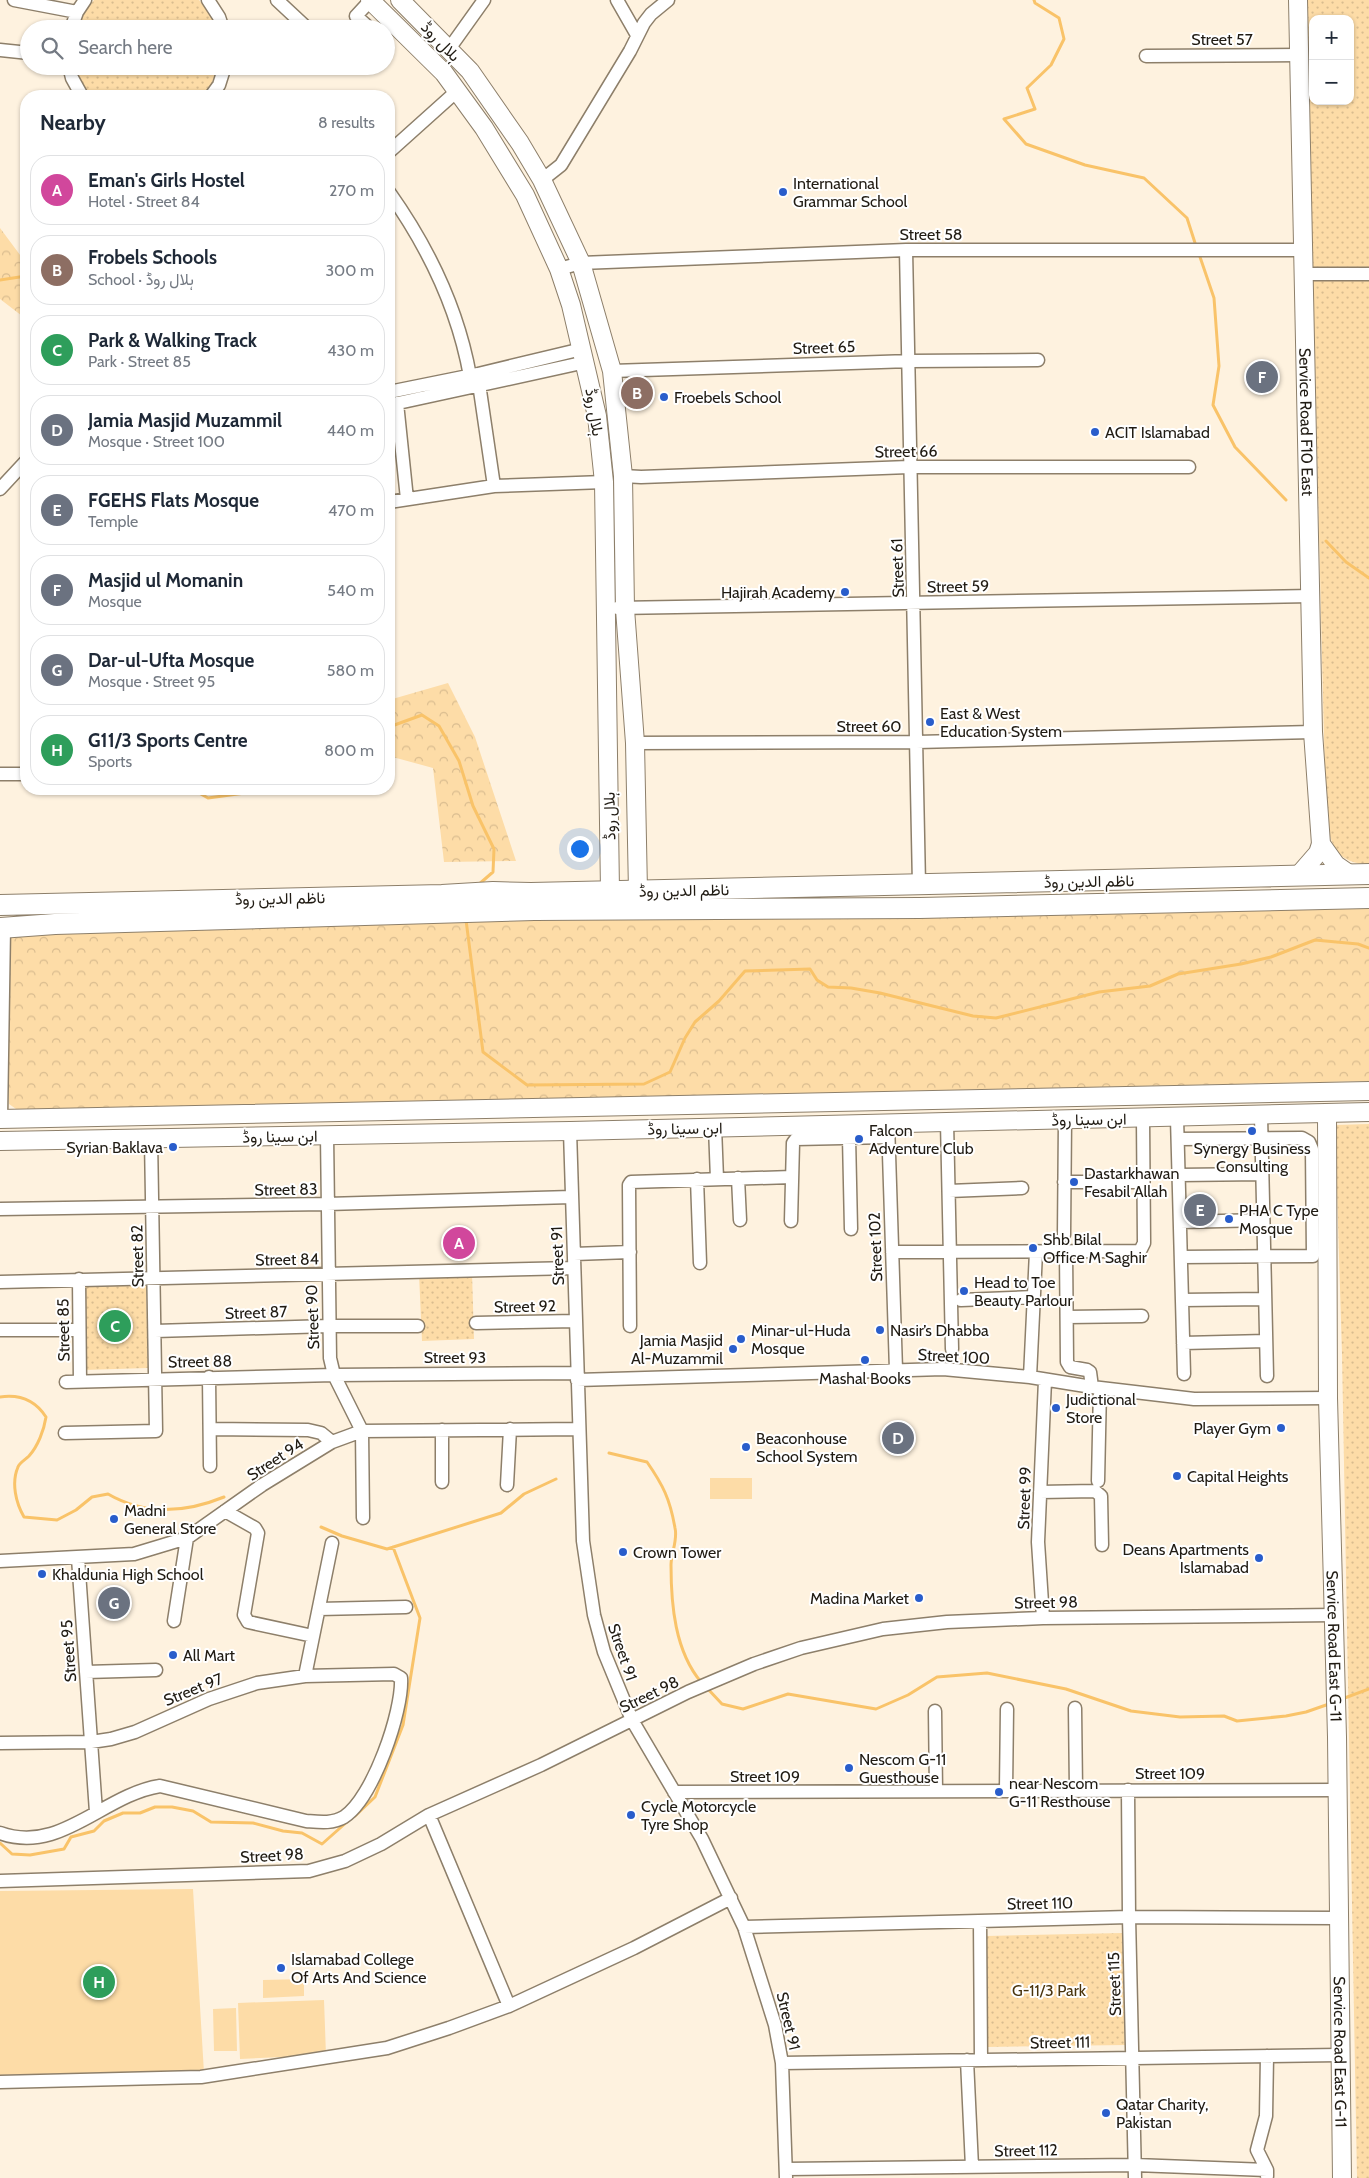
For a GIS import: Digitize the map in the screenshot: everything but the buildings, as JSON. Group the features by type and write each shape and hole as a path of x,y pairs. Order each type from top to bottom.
{"main road":[{"name":"ناظم الدین روڈ","path":"0,904 438,904 489,912 533,902 610,891 1369,874"},
{"path":"1207,878 1208,902"},
{"path":"792,887 792,908"},
{"name":"ناظم الدین روڈ","path":"2,928 438,904 493,892 533,902 792,908 930,908 1369,898"},
{"path":"54,903 55,924"}],"street":[{"path":"14,0 77,12"},
{"path":"74,20 85,0"},
{"path":"208,0 220,20"},
{"path":"277,0 298,20"},
{"path":"360,20 356,16 370,0"},
{"name":"ہلال روڈ","path":"370,0 390,20"},
{"name":"ہلال روڈ","path":"400,0 470,71 542,180 582,263 612,371 623,476 625,609 635,743 638,891"},
{"path":"450,49 484,0"},
{"path":"617,0 637,35"},
{"path":"542,180 562,165 630,52 637,35 651,14 668,0"},
{"name":"Service Road F10 East","path":"1298,0 1312,596 1313,732 1322,844 1336,865 1349,874"},
{"name":"ہلال روڈ","path":"395,25 444,73 484,128 525,195 559,269 572,305 597,416 604,482 610,891"},
{"path":"0,50 20,52"},
{"name":"Street 57","path":"1146,56 1299,55"},
{"path":"71,75 79,90"},
{"path":"215,90 222,75"},
{"path":"395,147 457,91"},
{"path":"395,201 440,279 476,378 494,486"},
{"name":"Street 58","path":"559,269 582,263 906,250 1304,250"},
{"name":"Street 61","path":"906,250 910,361 909,467 914,603 919,885"},
{"path":"1304,274 1369,274"},
{"path":"395,391 476,378 584,356"},
{"name":"Street 65","path":"612,371 910,361 1038,360"},
{"path":"395,403 476,378"},
{"path":"395,418 407,499"},
{"path":"0,489 20,467"},
{"name":"Street 66","path":"623,476 641,477 909,467 1189,467"},
{"path":"395,501 494,486 604,482"},
{"name":"Street 59","path":"606,608 1312,596"},
{"name":"Street 60","path":"635,743 916,742 1313,732"},
{"path":"0,774 20,774"},
{"path":"1298,876 1318,853 1322,844"},
{"path":"0,1119 2,928"},
{"name":"ابن سینا روڈ","path":"0,1119 1369,1091"},
{"path":"1307,1092 1308,1114"},
{"path":"573,1131 575,1107"},
{"name":"ابن سینا روڈ","path":"0,1141 151,1140 715,1127 888,1130 947,1122 1143,1119 1369,1112"},
{"name":"Service Road East G-11","path":"1327,1114 1328,1398 1336,1714 1342,2178"},
{"path":"1262,1116 1267,1376"},
{"path":"62,1141 63,1118"},
{"path":"1177,1118 1184,1374"},
{"path":"892,1252 1140,1251 1144,1243 1143,1119"},
{"path":"1064,1235 1065,1120"},
{"path":"947,1122 952,1349"},
{"path":"715,1127 717,1179"},
{"path":"791,1221 793,1143 796,1140 849,1137 888,1130"},
{"name":"Street 102","path":"888,1130 896,1370"},
{"name":"Street 91","path":"573,1131 572,1197 583,1541 594,1615 604,1652 632,1720 702,1839 744,1927 775,2025 782,2063 786,2174"},
{"name":"Street 90","path":"327,1135 327,1275 330,1358 334,1375 362,1431"},
{"path":"849,1137 851,1229"},
{"path":"1178,1139 1302,1138 1311,1145 1312,1158 1313,1256 1181,1257"},
{"name":"Street 82","path":"65,1433 156,1431 151,1140"},
{"path":"1179,1175 1262,1174"},
{"path":"630,1326 629,1185 631,1182 792,1177"},
{"path":"738,1178 740,1220"},
{"path":"697,1179 700,1263"},
{"path":"1064,1182 1143,1182"},
{"path":"949,1191 1022,1188"},
{"name":"Street 83","path":"0,1209 327,1204 572,1197"},
{"path":"1180,1222 1263,1220"},
{"path":"1066,1251 1068,1365 1090,1372 1096,1387 1098,1481"},
{"path":"574,1254 630,1252"},
{"path":"1030,1377 1036,1252"},
{"name":"Street 84","path":"0,1282 574,1268"},
{"name":"Street 85","path":"79,1279 80,1382"},
{"path":"961,1300 1034,1297"},
{"path":"1182,1300 1265,1299"},
{"path":"1067,1317 1142,1316"},
{"name":"Street 92","path":"476,1323 576,1321"},
{"name":"Street 87","path":"155,1331 329,1326 418,1326"},
{"path":"0,1330 80,1330"},
{"path":"1183,1343 1266,1341"},
{"name":"Street 100","path":"577,1377 943,1369 1030,1377 1194,1399 1328,1398"},
{"name":"Street 93","path":"334,1375 577,1377"},
{"name":"Street 88","path":"66,1382 334,1375"},
{"path":"209,1377 210,1466"},
{"name":"Street 99","path":"1042,1618 1038,1542 1045,1380"},
{"path":"210,1429 308,1430 321,1433 332,1442"},
{"name":"Street 94","path":"0,1560 134,1554 187,1538 262,1485 332,1442 362,1431 579,1429"},
{"path":"442,1430 442,1482"},
{"path":"508,1485 510,1430"},
{"path":"362,1431 364,1518"},
{"path":"1040,1492 1095,1491 1098,1493 1101,1496 1102,1545"},
{"path":"225,1511 255,1528 258,1532 245,1618 248,1622 313,1636"},
{"path":"174,1621 187,1538"},
{"path":"305,1676 332,1543"},
{"name":"Street 95","path":"78,1558 96,1812"},
{"path":"319,1609 406,1607"},
{"name":"Street 98","path":"0,1881 309,1871 345,1860 374,1847 429,1815 541,1765 632,1720 754,1664 801,1648 883,1630 947,1622 1042,1618 1334,1616"},
{"path":"86,1672 156,1670"},
{"name":"Street 97","path":"0,1743 91,1742 135,1732 209,1699 258,1683 305,1676 394,1674 401,1678 402,1689 398,1714 374,1774 360,1801 344,1817 323,1823 160,1786 136,1792 96,1812"},
{"path":"1074,1708 1076,1790"},
{"path":"1006,1790 1007,1709"},
{"path":"935,1711 936,1791"},
{"name":"Street 115","path":"1128,1790 1135,2172"},
{"name":"Street 109","path":"674,1792 1336,1790"},
{"path":"0,1833 13,1838 30,1839 75,1825 96,1812"},
{"path":"429,1815 509,2006"},
{"path":"0,2082 201,2077 387,2048 509,2006 634,1948 731,1898"},
{"name":"Street 110","path":"744,1927 1129,1917 1338,1918"},
{"path":"980,1921 980,2060"},
{"name":"Street 111","path":"782,2063 1339,2055"},
{"path":"1267,2056 1266,2116 1257,2150 1267,2174"},
{"path":"967,2060 972,2167"},
{"name":"Street 112","path":"786,2174 887,2173 972,2167 1267,2174"}],"green space":[{"path":"94,0 199,0 212,20 81,20 84,12"},
{"path":"1306,0 1369,0 1369,864 1350,861 1343,857 1330,837 1326,819"},
{"path":"78,75 215,75 208,90 87,90"},
{"path":"0,228 20,255 20,314 0,299"},
{"path":"448,683 475,737 516,861 444,862 433,768 395,758 395,698"},
{"path":"1369,904 1369,1081 19,1111 9,1104 7,942 9,936 19,934 461,922 952,915"},
{"path":"1369,1124 1369,2178 1357,2178 1342,1354 1335,1125"},
{"path":"472,1273 474,1339 422,1341 419,1274"},
{"path":"146,1283 148,1368 84,1370 81,1285"},
{"path":"710,1478 752,1478 752,1499 710,1499"},
{"path":"193,1889 204,2073 0,2075 0,1891"},
{"name":"G-11/3 Park","path":"1123,1933 1125,2045 986,2047 986,1936"},
{"path":"304,1979 304,1996 263,1998 263,1980"},
{"path":"324,2000 326,2055 240,2059 238,2003"},
{"path":"236,2008 237,2051 214,2051 213,2009"}],"waterway":[{"path":"1034,0 1035,3 1059,18 1064,39 1051,65 1027,88 1035,109 1004,119 1026,144 1085,165 1144,178 1187,218 1196,246"},
{"path":"1199,254 1214,298 1219,366 1213,405 1235,447 1286,500"},
{"path":"0,280 20,277"},
{"path":"1326,541 1346,562 1369,578"},
{"path":"395,725 422,715 439,726 459,761 473,806 494,849 493,872 478,885"},
{"path":"203,795 208,798 230,795"},
{"path":"466,920 483,1052 527,1085 644,1084 670,1072 685,1038 695,1022 719,1001 745,971 810,969 817,980 828,987 851,988 880,993 973,1016 996,1018 1099,992 1150,986 1178,974 1271,957 1315,940 1358,944 1369,948"},
{"path":"0,1397 14,1396 32,1402 46,1417 38,1443 29,1456 20,1464 16,1473 15,1493 24,1517 57,1520 76,1510 92,1497 108,1494 137,1506 166,1510 195,1506 224,1497"},
{"path":"609,1453 647,1462 665,1493 671,1509 676,1533 671,1565 676,1627 685,1656 701,1682"},
{"path":"321,1527 342,1536 387,1549 501,1513 524,1494 556,1479"},
{"path":"355,1816 375,1797 403,1725 420,1618 393,1547"},
{"path":"707,1688 722,1704 743,1709 788,1694 876,1709 908,1695 937,1677 987,1673 1066,1689 1131,1711 1180,1717 1224,1716 1237,1721 1286,1716 1306,1712 1329,1704"},
{"path":"1342,1699 1369,1689"},
{"path":"0,1843 12,1854 30,1855 64,1849 71,1837 94,1831 104,1821 123,1813 140,1813 155,1807 172,1807 193,1811 211,1822 253,1823 283,1831 302,1833 322,1844 348,1821"}],"place":[{"name":"International Grammar School","path":"783,192"},
{"name":"Masjid ul Momanin","path":"1262,377"},
{"name":"Frobels Schools","path":"637,393"},
{"name":"Froebels School","path":"664,397"},
{"name":"ACIT Islamabad","path":"1095,432"},
{"name":"Hajirah Academy","path":"845,592"},
{"name":"East & West Education System","path":"930,722"},
{"name":"Synergy Business Consulting","path":"1252,1131"},
{"name":"Falcon Adventure Club","path":"859,1139"},
{"name":"Syrian Baklava","path":"173,1147"},
{"name":"Dastarkhawan Fesabil Allah","path":"1074,1182"},
{"name":"FGEHS Flats Mosque","path":"1200,1210"},
{"name":"PHA C Type Mosque","path":"1229,1219"},
{"name":"Eman's Girls Hostel","path":"459,1243"},
{"name":"Shb Bilal Office M Saghir","path":"1033,1248"},
{"name":"Head to Toe Beauty Parlour","path":"964,1291"},
{"name":"Park & Walking Track","path":"115,1326"},
{"name":"Nasir’s Dhabba","path":"880,1330"},
{"name":"Minar-ul-Huda Mosque","path":"741,1339"},
{"name":"Jamia Masjid Al-Muzammil","path":"733,1349"},
{"name":"Mashal Books","path":"865,1360"},
{"name":"Judictional Store","path":"1056,1408"},
{"name":"Player Gym","path":"1281,1428"},
{"name":"Jamia Masjid Muzammil","path":"898,1438"},
{"name":"Beaconhouse School System","path":"746,1447"},
{"name":"Capital Heights","path":"1177,1476"},
{"name":"Madni General Store","path":"114,1519"},
{"name":"Crown Tower","path":"623,1552"},
{"name":"Deans Apartments Islamabad","path":"1259,1558"},
{"name":"Khaldunia High School","path":"42,1574"},
{"name":"Madina Market","path":"919,1598"},
{"name":"Dar-ul-Ufta Mosque","path":"114,1603"},
{"name":"All Mart","path":"173,1655"},
{"name":"Nescom G-11 Guesthouse","path":"849,1768"},
{"name":"near Nescom G-11 Resthouse","path":"999,1792"},
{"name":"Cycle Motorcycle Tyre Shop","path":"631,1815"},
{"name":"Islamabad College Of Arts And Science","path":"281,1968"},
{"name":"G11/3 Sports Centre","path":"99,1982"},
{"name":"Qatar Charity, Pakistan","path":"1106,2113"}]}
